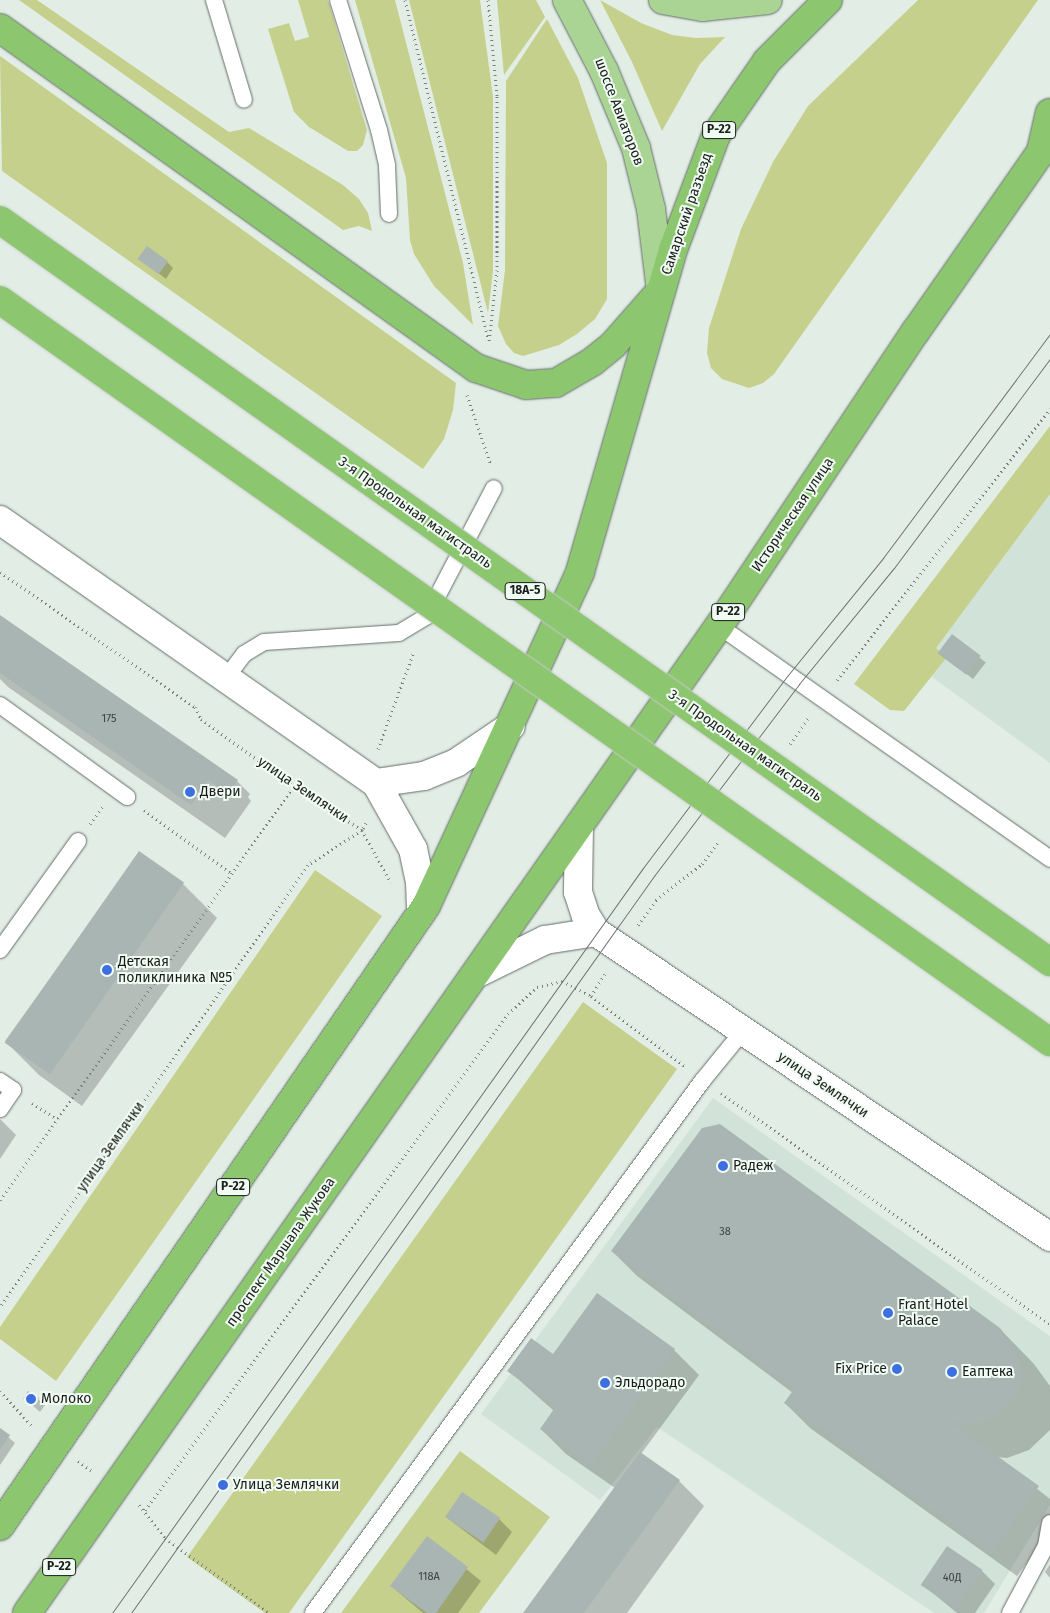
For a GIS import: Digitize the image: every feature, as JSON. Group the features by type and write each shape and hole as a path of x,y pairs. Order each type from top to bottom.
{"highway":[{"name":"Самарский разъезд","path":"661,290 674,247 716,135 767,61 828,0"},
{"path":"0,28 476,368 526,385 556,383 592,362 613,345 661,290"},
{"name":"Р-22","path":"1046,145 1050,113"},
{"name":"Историческая улица","path":"534,890 719,626 1046,145"},
{"name":"3-я Продольная магистраль","path":"0,220 1050,962"},
{"name":"Р-22","path":"0,1526 421,913 511,726 580,572 661,290"},
{"path":"0,300 1050,1042"},
{"name":"проспект Маршала Жукова","path":"27,1613 534,890"}],"main road":[{"name":"шоссе Авиаторов","path":"567,0 604,70 636,148 651,210 661,290"},
{"path":"663,0 702,7 768,0"},
{"path":"0,520 376,783 413,849 420,882 421,913"},
{"path":"376,783 424,776 456,763 511,726"},
{"path":"478,972 545,940 596,932 586,916 578,892 579,826"},
{"name":"улица Землячки","path":"596,932 1050,1237"}],"lane":[{"path":"214,0 244,100"},
{"path":"338,0 379,130 387,166 389,214"},
{"path":"226,678 244,654 264,642 399,633 427,616 494,488"},
{"path":"719,626 1050,859"},
{"path":"0,705 121,793"},
{"path":"0,950 78,841"},
{"path":"314,1613 704,1080 743,1031"},
{"path":"0,1109 6,1085"},
{"path":"1010,1613 1046,1546 1050,1523"}],"path":[{"path":"405,0 489,340"},
{"path":"488,0 497,116 497,270 489,340 465,389 492,464 494,488"},
{"name":"улица Землячки","path":"0,572 195,707 201,719 294,786 362,830 308,865 0,1307"},
{"path":"376,783 378,747 427,616"},
{"path":"0,1200 294,786"},
{"path":"78,841 121,793 232,874"},
{"path":"145,1510 508,1014 537,986 562,982 590,996 704,1080 1050,1324"},
{"path":"6,1085 57,1119"},
{"path":"0,1190 4,1194"},
{"path":"0,1391 30,1425 145,1510 165,1538 269,1613"}],"shaded area":[{"path":"1050,473 1050,763 910,661"},
{"path":"713,1098 1050,1336 1050,1505 984,1613 934,1613 657,1427 600,1500 481,1414"}],"green space":[{"path":"19,0 37,0 229,132 249,128 343,185 359,199 368,213 372,231 359,226 343,230"},
{"path":"298,0 328,0 367,130 363,145 357,151 348,151 309,127 294,112 268,29 289,23 295,41 309,37"},
{"path":"355,0 395,0 463,263 473,325 434,286 414,254 410,240 406,178"},
{"path":"409,0 480,0 493,97 493,271 488,313"},
{"path":"497,0 536,0 545,17 504,75"},
{"path":"600,0 641,23 672,35 696,38 725,37 700,64 662,131 632,62"},
{"path":"918,0 1038,0 774,374 763,383 749,388 722,379 711,368 707,353 709,328 741,229 773,162 808,106"},
{"path":"547,19 578,78 607,163 607,299 595,319 577,334 559,345 523,356 514,353 506,344 498,326 505,270 506,81"},
{"path":"0,56 456,383 453,410 444,439 423,469 2,171"},
{"path":"1050,426 1050,494 936,648 947,657 904,711 890,710 854,684"},
{"path":"315,870 382,916 56,1381 0,1339 0,1327"},
{"path":"583,1002 677,1069 289,1613 265,1613 187,1557"},
{"path":"460,1451 550,1517 479,1613 341,1613"}],"building":[{"path":"147,246 168,261 159,274 138,259"},
{"path":"0,615 238,780 228,794 208,780 191,805 0,673"},
{"path":"952,634 981,656 966,675 938,653"},
{"path":"139,851 184,883 50,1074 5,1043"},
{"path":"720,1124 1000,1328 1017,1351 1023,1376 1017,1396 995,1416 972,1425 950,1422 1039,1486 992,1553 784,1403 794,1389 611,1251 702,1128"},
{"path":"597,1293 675,1349 591,1466 540,1429 556,1406 507,1371 531,1338 553,1354"},
{"name":"Молоко","path":"28,1391 39,1398 34,1406 23,1399"},
{"path":"0,1428 10,1435 0,1450"},
{"path":"640,1452 680,1480 584,1613 523,1613"},
{"path":"462,1492 500,1518 483,1543 445,1517"},
{"path":"427,1536 468,1567 436,1613 427,1613 390,1586"},
{"path":"947,1546 983,1570 956,1609 921,1585"}],"tram line":[{"path":"112,1613 643,868 788,675 883,558 1050,334"},
{"path":"131,1613 654,876 799,684 894,568 1050,359"}],"place":[{"name":"Двери","path":"190,792"},
{"name":"Детская поликлиника №5","path":"107,970"},
{"name":"Радеж","path":"723,1166"},
{"name":"Frant Hotel Palace","path":"888,1313"},
{"name":"Fix Price","path":"897,1369"},
{"name":"Еаптека","path":"952,1372"},
{"name":"Эльдорадо","path":"605,1383"},
{"name":"Молоко","path":"31,1399"},
{"name":"Улица Землячки","path":"223,1485"}]}
